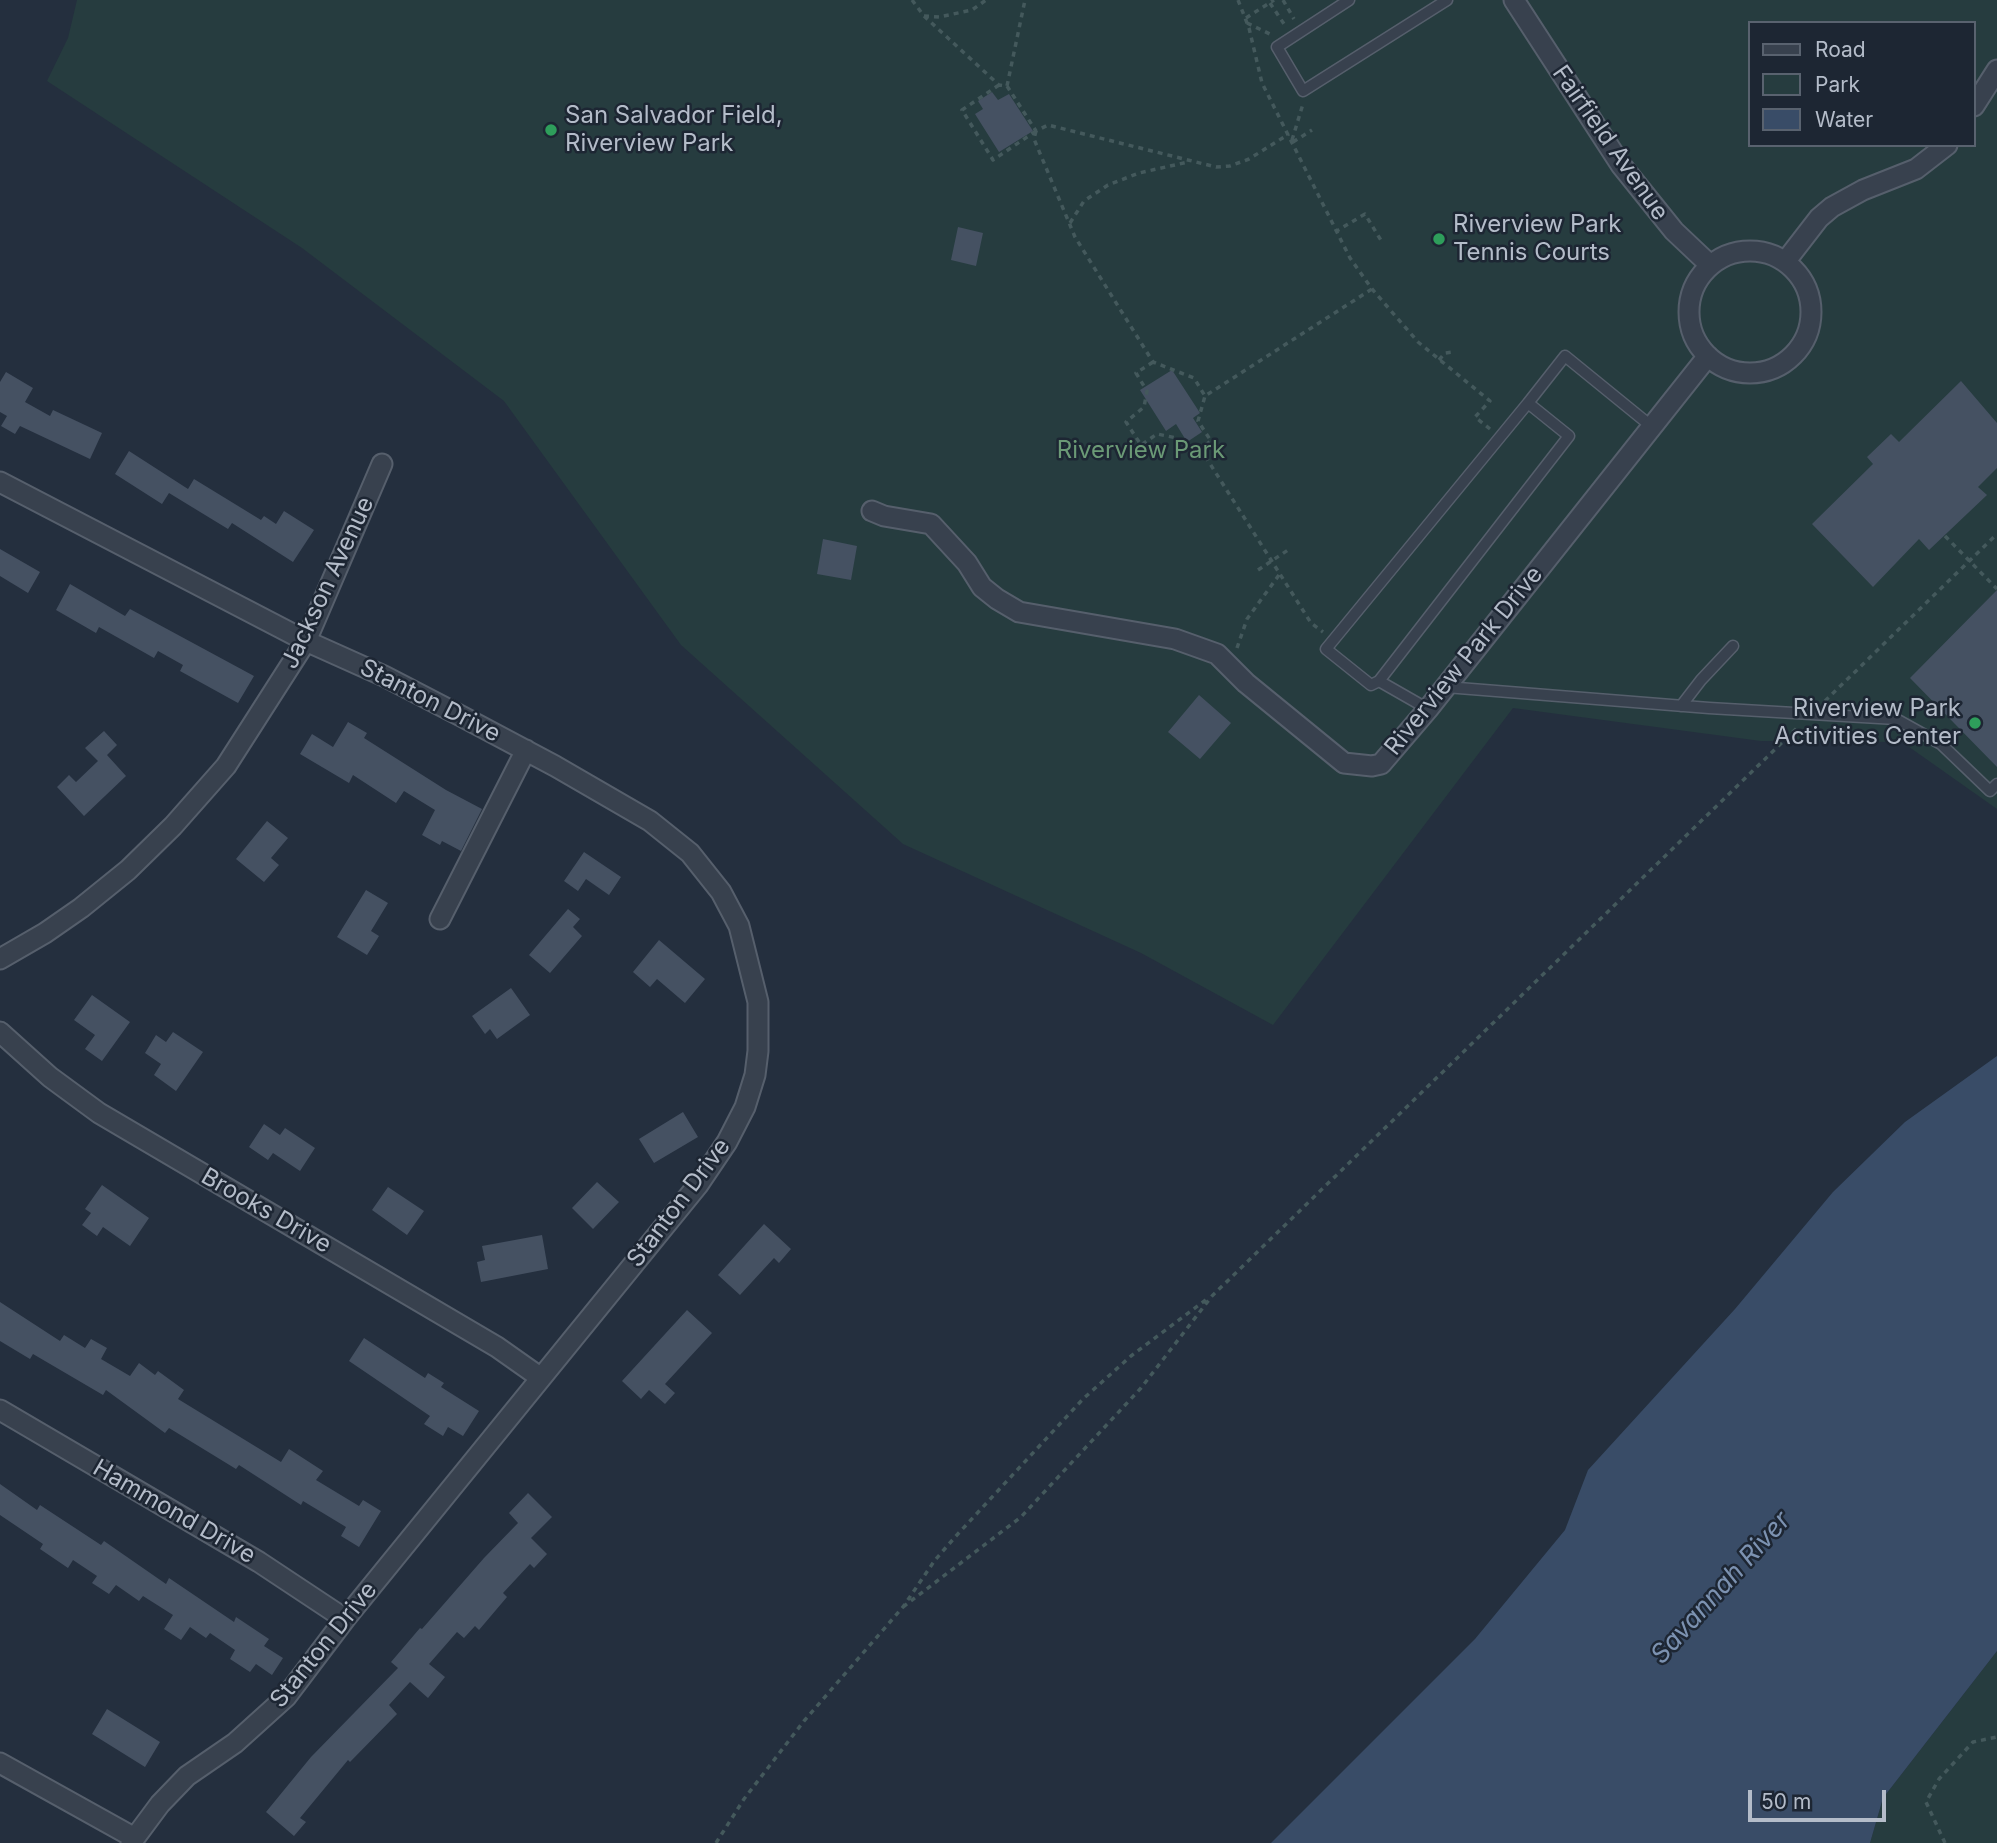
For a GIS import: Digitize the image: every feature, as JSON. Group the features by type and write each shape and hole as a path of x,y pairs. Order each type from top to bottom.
{"street":[{"name":"Fairfield Avenue","path":"1517,6 1621,165 1674,231 1710,265"},
{"path":"1976,103 1997,70"},
{"path":"1785,262 1819,218 1832,207 1863,190 1916,169 1944,147"},
{"path":"1746,250 1767,253 1785,262 1799,276 1808,294 1811,314 1807,333 1797,351 1782,364 1763,371 1743,372 1724,367 1707,356 1695,339 1689,310 1697,281 1710,265 1727,255 1746,250"},
{"name":"Riverview Park Drive","path":"872,511 884,516 931,524 967,563 982,587 1019,612 1175,639 1217,654 1344,763 1372,766 1381,764 1428,709 1707,356"},
{"name":"Jackson Avenue","path":"0,959 81,908 128,870 173,826 226,766 306,640 382,464"},
{"name":"Stanton Drive","path":"0,482 526,750 650,821 671,836 707,872 739,926 754,977 760,1026 755,1075 746,1107 727,1142 698,1185 345,1619 286,1697 235,1743 187,1776 132,1840"},
{"path":"440,919 526,750"},
{"name":"Brooks Drive","path":"0,1032 50,1077 99,1113 497,1347 541,1378"},
{"name":"Hammond Drive","path":"0,1410 259,1562 345,1619"},
{"path":"0,1763 132,1840"}],"lane":[{"path":"1349,0 1277,47 1303,91 1447,0"},
{"path":"1528,403 1569,436 1379,681 1371,685 1326,649 1565,356 1651,426"},
{"path":"1681,706 1733,646"},
{"path":"1379,681 1428,709"},
{"path":"1445,687 1681,706 1896,719 1941,744 1990,791 1997,784"}],"path":[{"path":"912,0 924,16 999,85 1007,86"},
{"path":"924,16 955,15 972,10 986,0"},
{"path":"1026,0 1007,86 1036,131 1034,139 1069,224 1090,263 1153,362 1194,378 1205,396"},
{"path":"1238,0 1247,20 1262,83 1335,232 1372,289 1400,323 1439,360 1490,401 1475,417 1500,437"},
{"path":"1283,0 1297,34"},
{"path":"1247,20 1272,1 1297,34"},
{"path":"1247,20 1272,35 1280,44"},
{"path":"999,85 962,110 993,160 1048,125 1216,167 1240,163 1257,156 1289,134"},
{"path":"1292,141 1307,89"},
{"path":"1292,141 1311,130"},
{"path":"1069,224 1084,201 1108,185 1139,173 1190,161"},
{"path":"1335,232 1365,214 1382,242"},
{"path":"1153,362 1136,373 1147,391 1144,407 1126,422 1141,445 1157,434 1177,438 1189,456 1211,441 1198,421 1205,396 1372,289"},
{"path":"1439,360 1445,353 1453,352"},
{"path":"1200,448 1311,623"},
{"path":"716,1843 744,1799 804,1721 903,1607 934,1560 1083,1399 1131,1356 1212,1296 1997,534"},
{"path":"1945,536 1997,589"},
{"path":"1258,570 1291,548"},
{"path":"1235,671 1237,647 1247,618 1279,575"},
{"path":"903,1607 1021,1517 1141,1388 1212,1296"},
{"path":"1945,1843 1926,1802 1939,1779 1973,1742 1997,1737"}],"green space":[{"name":"Riverview Park","path":"77,0 1997,0 1997,809 1902,742 1761,741 1513,708 1273,1025 1141,953 903,844 681,645 504,401 302,248 47,81 68,38"},
{"path":"1997,1651 1997,1843 1870,1843 1883,1798"}],"water":[{"name":"Savannah River","path":"1997,1056 1997,1651 1883,1798 1870,1843 1271,1843 1475,1639 1565,1530 1588,1470 1735,1309 1833,1192 1905,1122"}],"building":[{"path":"992,92 998,100 1009,94 1033,131 999,152 975,114 983,109 978,101"},
{"path":"958,227 983,233 976,266 951,260"},
{"path":"1172,370 1200,413 1193,418 1202,432 1187,442 1176,424 1166,431 1140,390"},
{"path":"6,372 33,388 25,402 50,416 53,410 102,433 90,459 20,426 15,434 1,426 7,416 0,412 0,382"},
{"path":"1961,381 1997,423 1997,468 1978,487 1987,495 1929,550 1919,539 1873,587 1812,524 1873,464 1867,457 1891,434 1899,442"},
{"path":"129,451 188,489 194,479 261,520 264,516 276,524 284,511 314,530 293,562 232,523 228,529 169,493 162,504 115,474"},
{"path":"823,539 857,546 851,580 817,574"},
{"path":"0,549 40,572 28,593 0,576"},
{"path":"70,584 125,616 130,609 254,676 238,703 180,671 183,665 158,651 154,658 99,627 96,633 56,610"},
{"name":"Riverview Park Activities Center","path":"1997,590 1997,767 1910,678"},
{"path":"1199,695 1231,723 1200,759 1168,732"},
{"path":"348,722 367,733 364,738 446,790 482,809 461,851 442,841 440,845 422,835 435,810 404,791 396,803 353,775 349,783 300,754 312,734 333,747"},
{"path":"104,731 117,745 107,755 126,776 84,816 57,787 69,775 76,782 98,761 85,748"},
{"path":"267,821 288,838 271,858 279,865 264,882 236,859"},
{"path":"584,852 621,877 609,895 586,879 578,891 564,881"},
{"path":"366,890 388,903 371,931 379,936 367,955 337,937"},
{"path":"568,909 580,919 573,927 582,936 550,973 529,955"},
{"path":"659,940 705,979 685,1003 657,979 650,987 633,972"},
{"path":"511,988 530,1015 497,1039 490,1029 485,1034 472,1016"},
{"path":"92,995 130,1022 102,1061 85,1049 95,1035 74,1020"},
{"path":"173,1032 203,1052 176,1091 154,1075 161,1064 145,1053 156,1035 166,1042"},
{"path":"683,1112 698,1137 654,1163 639,1139"},
{"path":"264,1124 280,1135 285,1128 315,1148 300,1171 273,1153 268,1160 249,1147"},
{"path":"597,1182 619,1202 593,1229 572,1208"},
{"path":"102,1185 149,1218 130,1246 103,1227 97,1236 82,1225 91,1213 85,1209"},
{"path":"388,1187 424,1211 407,1235 372,1210"},
{"path":"764,1224 791,1249 779,1263 774,1258 740,1295 718,1275"},
{"path":"542,1235 548,1269 481,1282 477,1262 485,1260 482,1246"},
{"path":"0,1302 60,1341 64,1335 85,1348 91,1339 107,1348 101,1359 130,1376 139,1363 155,1375 158,1371 184,1390 178,1399 281,1462 289,1449 323,1471 316,1480 359,1506 363,1500 381,1511 359,1547 341,1536 346,1527 303,1501 301,1505 239,1465 236,1469 169,1428 165,1433 106,1390 103,1395 33,1354 30,1359 0,1341"},
{"path":"687,1310 712,1333 665,1384 675,1393 665,1404 649,1390 641,1399 622,1381"},
{"path":"364,1338 425,1378 428,1373 444,1383 441,1387 479,1411 463,1436 448,1427 443,1436 424,1424 430,1416 349,1361"},
{"path":"0,1484 37,1510 40,1505 101,1545 104,1541 166,1584 169,1578 234,1622 236,1617 269,1639 264,1646 283,1658 272,1675 256,1664 250,1672 230,1659 235,1650 210,1633 206,1638 190,1627 181,1640 164,1629 173,1615 143,1596 139,1601 116,1585 109,1594 92,1583 97,1576 73,1560 68,1568 40,1549 43,1544 0,1515"},
{"path":"528,1493 552,1517 531,1538 547,1554 534,1568 530,1564 503,1593 507,1597 479,1630 475,1626 464,1638 457,1632 429,1664 445,1677 428,1698 410,1682 389,1705 397,1714 350,1762 348,1760 300,1818 306,1822 294,1836 266,1812 311,1757 398,1668 391,1662 420,1628 422,1629 518,1523 509,1513"},
{"path":"107,1709 160,1742 145,1767 92,1734"}],"place":[{"name":"San Salvador Field, Riverview Park","path":"551,130"},
{"name":"Riverview Park Tennis Courts","path":"1439,239"},
{"name":"Riverview Park Activities Center","path":"1975,723"}]}
